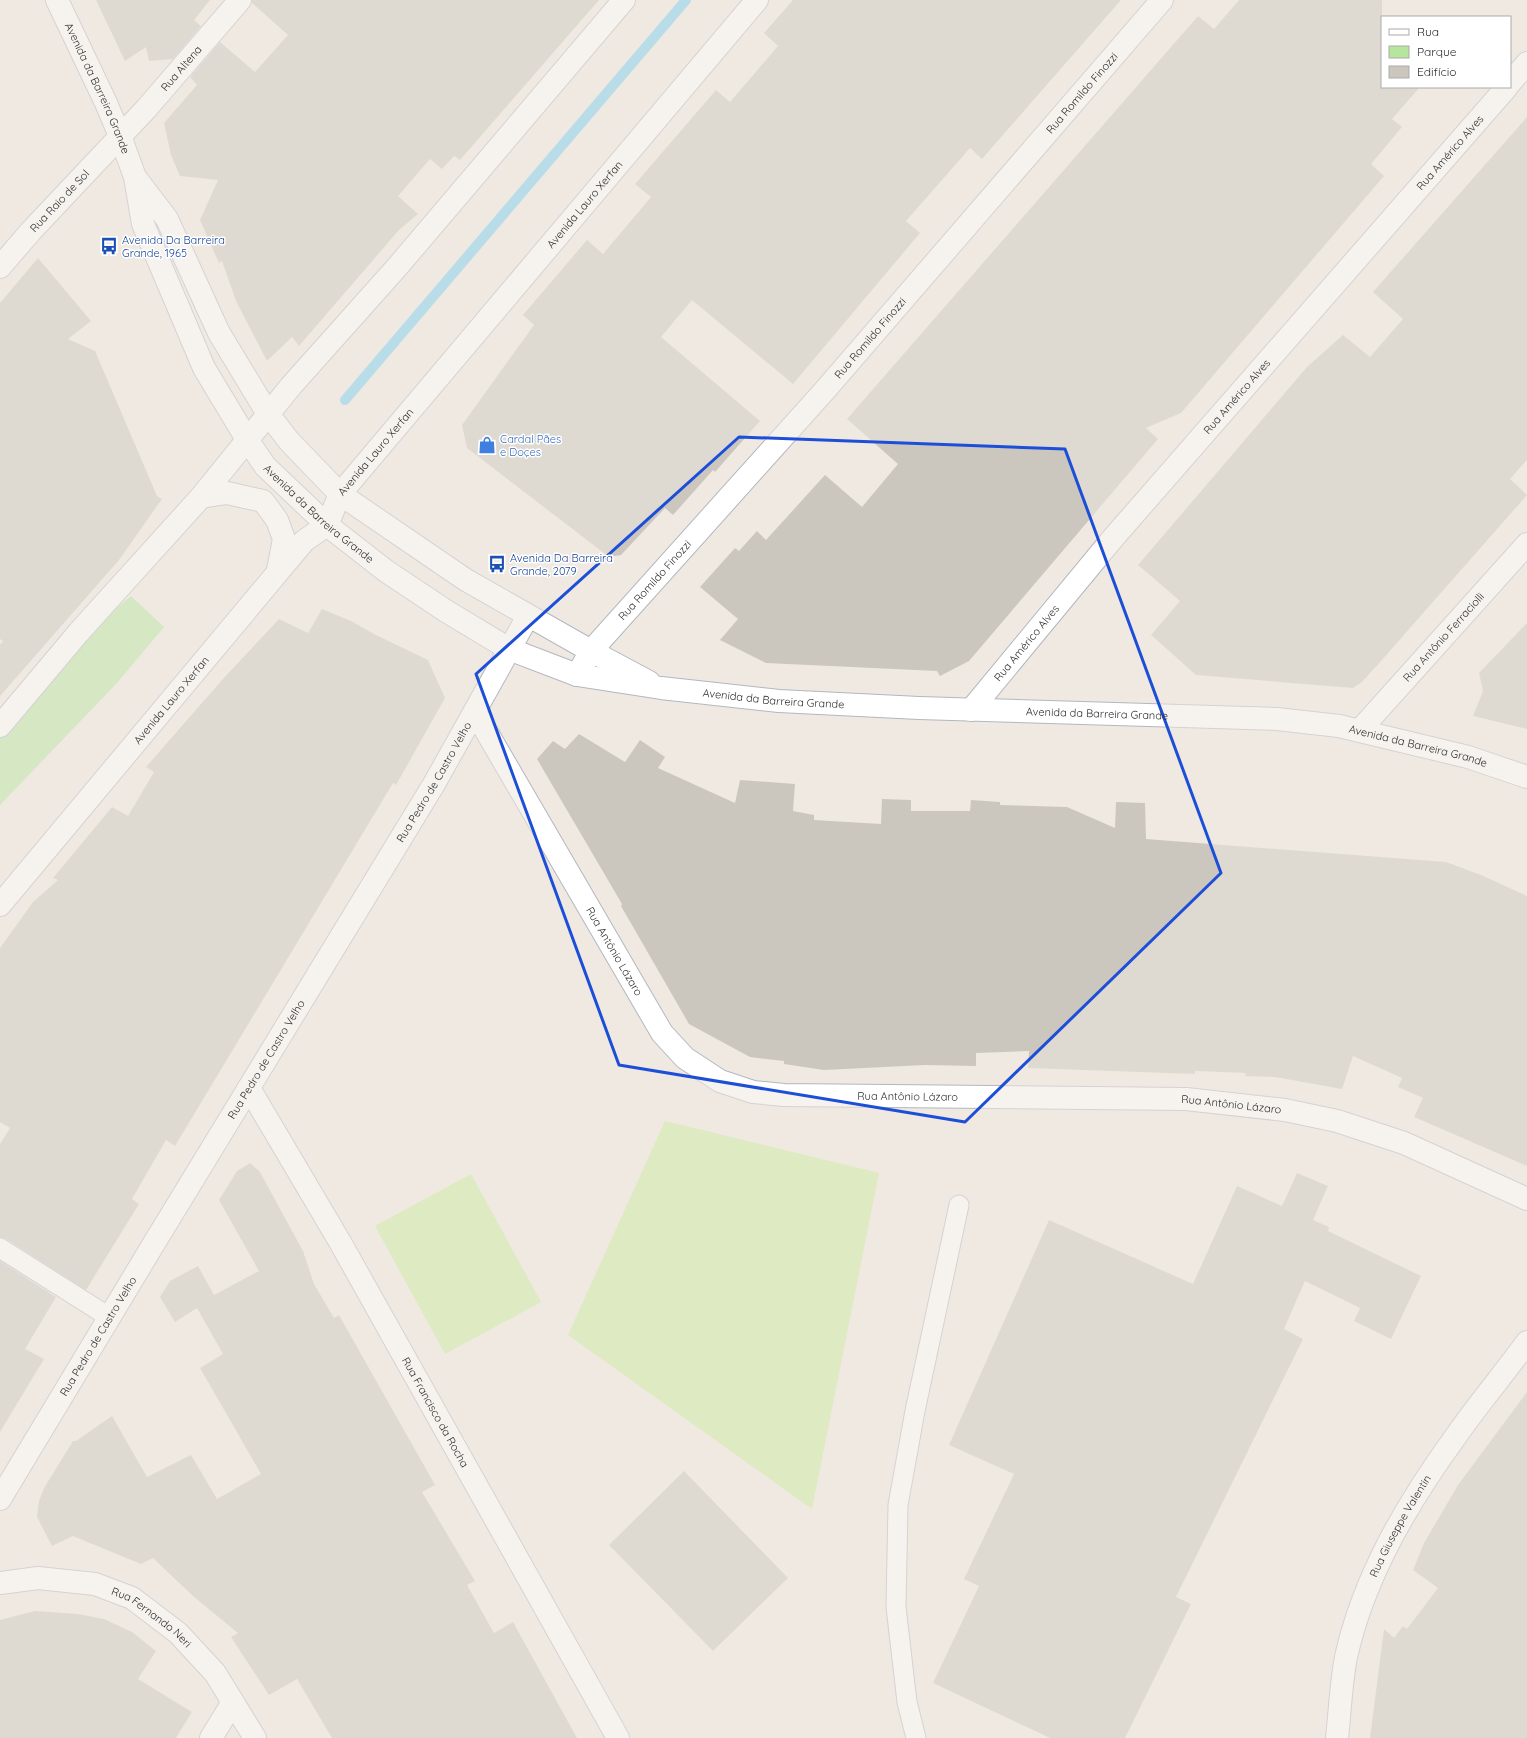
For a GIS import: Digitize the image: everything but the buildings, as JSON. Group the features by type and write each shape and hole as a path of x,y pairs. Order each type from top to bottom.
{"street":[{"name":"Avenida da Barreira Grande","path":"57,0 120,136 135,177 143,224 201,361 248,441 265,466 327,525 386,571 446,611 509,649 576,675 661,688 779,700 971,710 1277,719 1360,730 1468,757 1527,777"},
{"name":"Rua Altena","path":"120,136 146,109 240,0"},
{"path":"0,726 79,632 201,497 248,441 268,414 398,266 624,0"},
{"name":"Avenida Lauro Xerfan","path":"0,905 304,541 327,525 340,494 757,0"},
{"name":"Rua Romildo Finozzi","path":"576,675 591,652 826,389 1162,0"},
{"path":"1511,82 1527,63"},
{"name":"Rua Américo Alves","path":"971,710 1119,531 1505,88"},
{"name":"Rua Raio de Sol","path":"0,267 31,231 120,136"},
{"name":"Avenida da Barreira Grande","path":"135,177 167,219 219,333 268,414 290,441 340,494 466,580 591,652 661,688"},
{"path":"201,497 228,493 263,501 277,520 284,539 277,573"},
{"name":"Rua Antônio Ferraciolli","path":"1360,730 1527,544"},
{"name":"Rua Pedro de Castro Velho","path":"0,1499 434,784 528,616"},
{"name":"Rua Antônio Lázaro","path":"475,712 662,1033 686,1058 720,1081 753,1092 784,1095 1186,1099 1285,1110 1337,1121 1404,1143 1527,1199"},
{"name":"Rua Francisco da Rocha","path":"249,1088 340,1242 618,1738"},
{"name":"Rua Giuseppe Valentin","path":"1337,1738 1346,1657 1363,1602 1384,1552 1418,1490 1456,1435 1527,1342"},
{"name":"Rua Fernando Neri","path":"0,1583 38,1578 95,1584 132,1598 178,1633 215,1673 255,1738"},
{"path":"211,1738 233,1702"}],"lane":[{"path":"916,1738 907,1702 896,1607 898,1505 915,1411 959,1205"},
{"path":"0,1248 110,1317"}],"highlighted area":[{"path":"739,437 1065,449 1221,873 965,1122 619,1065 476,674"}],"green space":[{"path":"131,596 164,627 116,684 0,805 0,712 72,645"},
{"path":"665,1121 879,1173 812,1509 568,1335"},
{"path":"471,1174 541,1302 445,1354 375,1226"}],"waterway":[{"path":"345,400 686,0"}],"place":[{"name":"Avenida Da Barreira Grande, 1965","path":"109,246"},
{"name":"Cardal Pães e Doçes","path":"487,445"},
{"name":"Avenida Da Barreira Grande, 2079","path":"497,564"}]}
